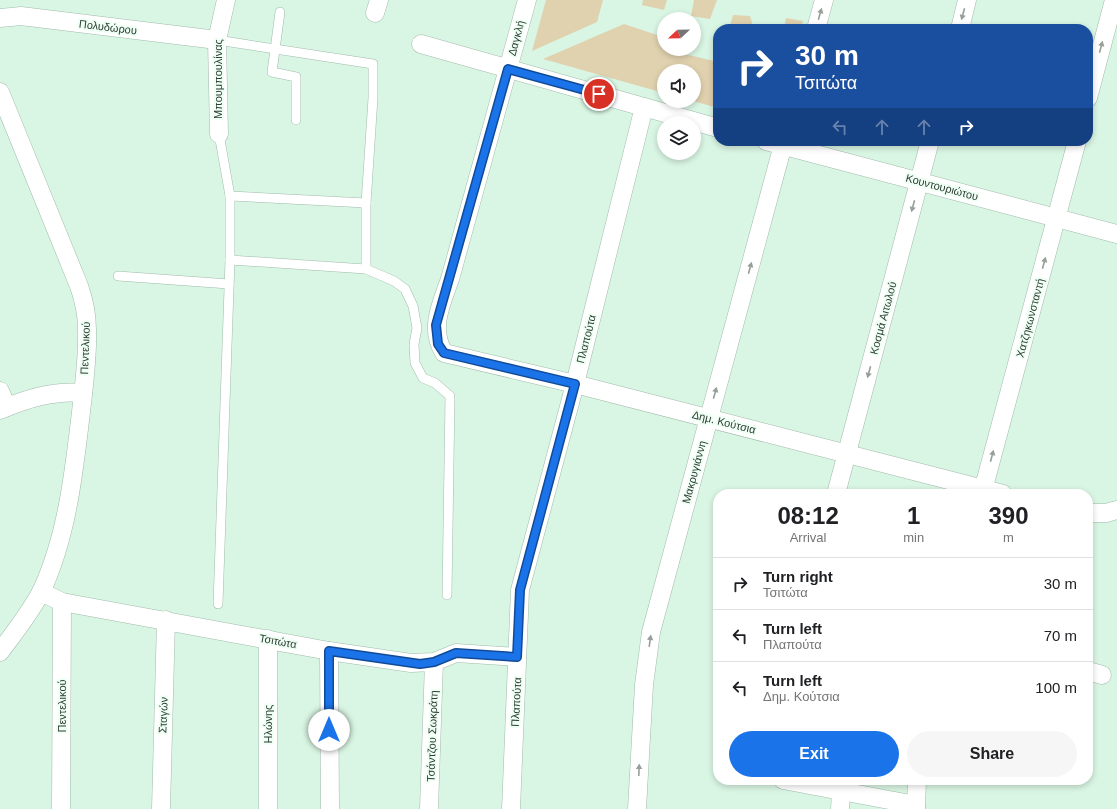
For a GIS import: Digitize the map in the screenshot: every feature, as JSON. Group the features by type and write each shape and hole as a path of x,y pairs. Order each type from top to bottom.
{"street":[{"name":"Μπουμπουλίνας","path":"219,134 217,40 226,0"},
{"name":"Δαγκλή","path":"444,353 438,344 436,334 438,314 450,279 527,0"},
{"path":"817,24 824,0"},
{"path":"961,24 967,0"},
{"path":"1093,79 1114,0"},
{"name":"Πολυδώρου","path":"0,18 21,16 217,40"},
{"path":"421,44 713,127"},
{"name":"Πεντελικού","path":"0,92 35,174 83,298 87,330 83,393 75,457 58,543 41,592 25,618 0,652"},
{"name":"Πλαπούτα","path":"511,809 520,590 575,384 644,107"},
{"name":"Μακρυγιάννη","path":"637,809 644,685 651,632 709,418 777,146"},
{"name":"Κουντουριώτου","path":"792,146 920,182 1117,234"},
{"name":"Κοσμά Αιτωλού","path":"837,489 929,146"},
{"name":"Χατζηκωνσταντή","path":"983,489 1076,146"},
{"name":"Δημ. Κούτσια","path":"444,353 709,418 847,454 971,489"},
{"path":"0,391 4,409 53,393 65,391 83,393"},
{"path":"1093,513 1115,511"},
{"name":"Τσιτώτα","path":"41,592 62,602 329,651 411,664 434,662 456,653 517,657"},
{"name":"Πεντελικού","path":"61,809 62,602"},
{"name":"Σταγών","path":"161,809 166,620"},
{"name":"Ηλώνης","path":"268,640 268,809"},
{"path":"329,651 330,809"},
{"name":"Τσάντζου Σωκράτη","path":"429,809 434,662"},
{"path":"797,785 840,800 916,807 917,785"}],"lane":[{"path":"280,12 272,72 296,77 296,120"},
{"path":"217,40 274,50 373,64 373,98 366,204 366,269"},
{"path":"218,604 230,260 230,196 219,134"},
{"path":"230,196 366,204"},
{"path":"230,260 366,269 394,281 405,289 413,306 417,328 414,344 415,363 423,378 435,383 450,396 447,595"},
{"path":"118,276 229,284"}],"shaded area":[{"path":"546,0 603,0 597,22 532,51"},
{"path":"643,0 667,0 664,10 642,5"},
{"path":"694,0 717,0 710,19 701,18 701,12 692,12"},
{"path":"733,15 750,16 752,24 730,24"},
{"path":"786,18 803,21 802,24 785,24"},
{"path":"624,24 657,35 657,56 693,56 713,61 713,107 701,103 701,64 657,64 657,91 543,59"}],"route":[{"path":"329,730 329,651 411,664 425,664 434,662 456,653 517,657 518,598 575,384 444,353 438,344 436,325 508,69 599,94"}]}
